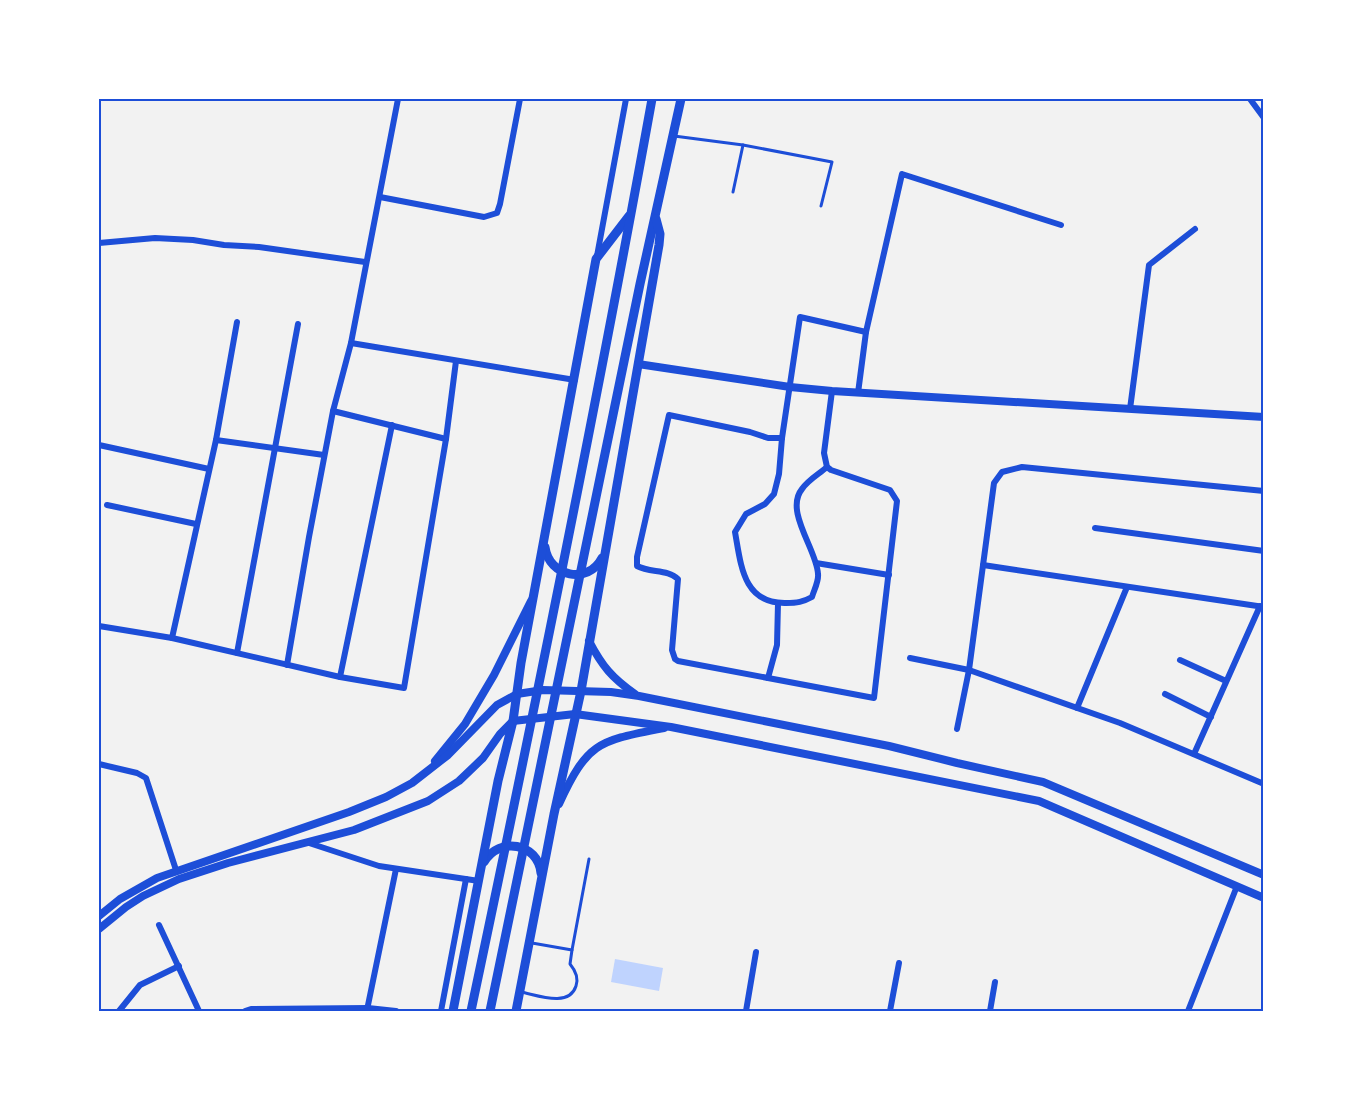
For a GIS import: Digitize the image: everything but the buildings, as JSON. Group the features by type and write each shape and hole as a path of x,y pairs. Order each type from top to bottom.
{"main road":[{"path":"471,1011 620,280 652,99"},
{"path":"490,1011 640,284 681,99"},
{"path":"453,1011 498,781 513,721 596,259 632,213"},
{"path":"516,1011 554,814 581,691 606,550 659,245 660,234 655,217"},
{"path":"545,539 545,550 550,562 558,570 569,575 581,575 592,570 601,562 606,550"},
{"path":"427,771 471,714 499,666 534,594"},
{"path":"590,641 604,668 621,684 639,696"},
{"path":"99,916 138,887 176,870 349,812 386,797 412,783 448,755 497,705 517,694 543,690 611,692 639,696 889,746 1043,782 1264,874"},
{"path":"99,929 143,896 179,879 228,863 354,830 428,801 459,781 483,758 500,734 513,721 575,714 671,727 1039,801 1264,898"},
{"path":"554,814 576,768 601,744 621,736 671,727"},
{"path":"481,870 486,859 494,850 505,846 517,846 528,850 537,859 541,870 541,882"}],"street":[{"path":"287,665 324,455 351,343 398,99"},
{"path":"380,197 484,217 497,213 520,99"},
{"path":"596,259 626,99"},
{"path":"1250,99 1264,118"},
{"path":"858,393 866,332 902,174 1061,225"},
{"path":"1130,409 1149,265 1196,229"},
{"path":"99,243 156,238 193,240 366,262"},
{"path":"827,467 800,490 797,504 800,529 813,552 819,576 812,597 801,603 778,603 754,594 745,576 735,532 746,514 765,504 774,494 779,474 800,317 866,332"},
{"path":"172,638 216,440 237,322"},
{"path":"237,653 298,324"},
{"path":"351,343 575,380"},
{"path":"99,626 172,638 340,677 404,688 446,439 456,361"},
{"path":"638,364 790,387 832,391 1264,417"},
{"path":"827,467 824,453 832,391"},
{"path":"333,411 446,439"},
{"path":"782,438 768,438 669,415 637,557 640,568 674,575 678,579 672,650 678,661 874,698 897,508 894,494 890,490 827,467"},
{"path":"340,677 392,425"},
{"path":"216,440 324,455"},
{"path":"99,445 209,469"},
{"path":"957,729 969,670 994,483 1002,472 1022,467 1264,491"},
{"path":"107,505 196,524"},
{"path":"1095,528 1264,551"},
{"path":"816,563 889,575"},
{"path":"982,565 1262,607 1194,754"},
{"path":"1077,708 1127,587"},
{"path":"768,678 777,645 778,603"},
{"path":"910,658 969,670 1120,723 1264,784"},
{"path":"1180,660 1227,681"},
{"path":"1165,694 1210,717"},
{"path":"99,764 136,773 146,778 176,870"},
{"path":"309,843 355,859 396,869 479,881"},
{"path":"367,1009 396,869"},
{"path":"441,1011 466,879"},
{"path":"1188,1011 1236,886"},
{"path":"159,925 199,1011"},
{"path":"746,1011 756,952"},
{"path":"890,1011 899,963"},
{"path":"119,1011 140,985 179,966"},
{"path":"990,1011 995,981"},
{"path":"245,1011 251,1009 396,1011"}],"lane":[{"path":"673,136 743,144 832,162 822,206"},
{"path":"733,192 743,144"},
{"path":"520,991 557,999 569,996 573,991 577,980 570,964 589,859"},
{"path":"530,942 572,950"}],"water":[{"path":"615,959 663,968 659,991 611,982"}]}
